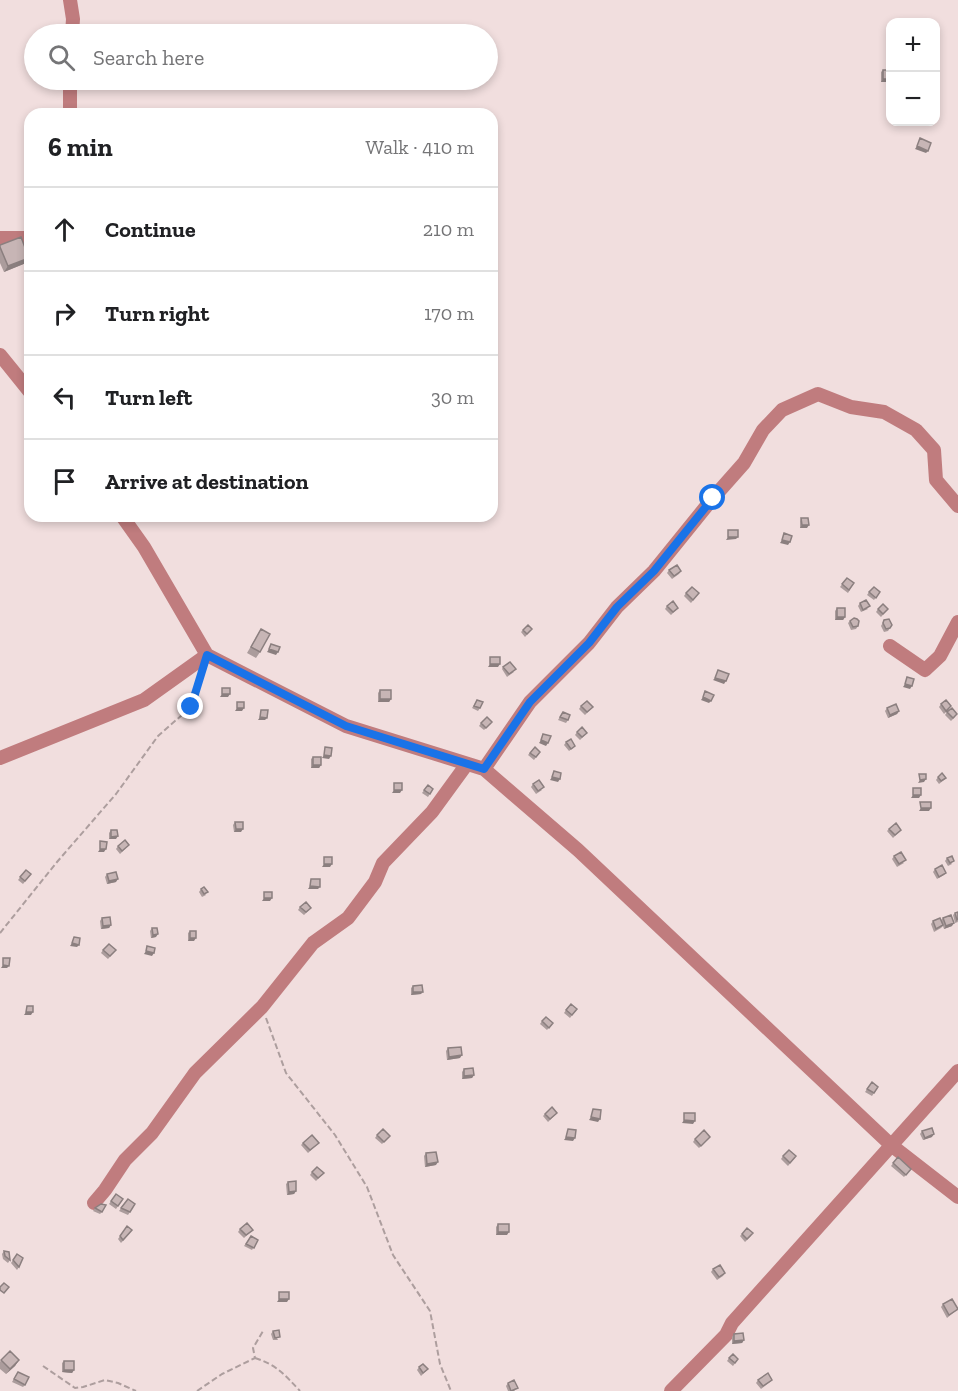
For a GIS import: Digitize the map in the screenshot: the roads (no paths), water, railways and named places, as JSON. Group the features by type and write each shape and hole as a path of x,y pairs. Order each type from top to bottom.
{"street":[{"path":"70,0 73,24"},
{"path":"70,90 70,108"},
{"path":"0,238 24,238"},
{"path":"0,355 24,385"},
{"path":"484,769 530,702 589,643 617,607 654,571 744,463 763,430 782,410 818,394 851,407 884,412 916,430 934,450 936,480 958,506"},
{"path":"126,522 144,547 207,655 346,726 484,769 578,850 891,1145 958,1197"},
{"path":"890,646 925,670 940,656 958,622"},
{"path":"0,758 144,700 207,655"},
{"path":"94,1203 125,1160 152,1133 195,1072 262,1007 313,943 348,918 375,882 383,863 432,812 468,764"},
{"path":"671,1391 726,1335 732,1323 958,1071"}]}
